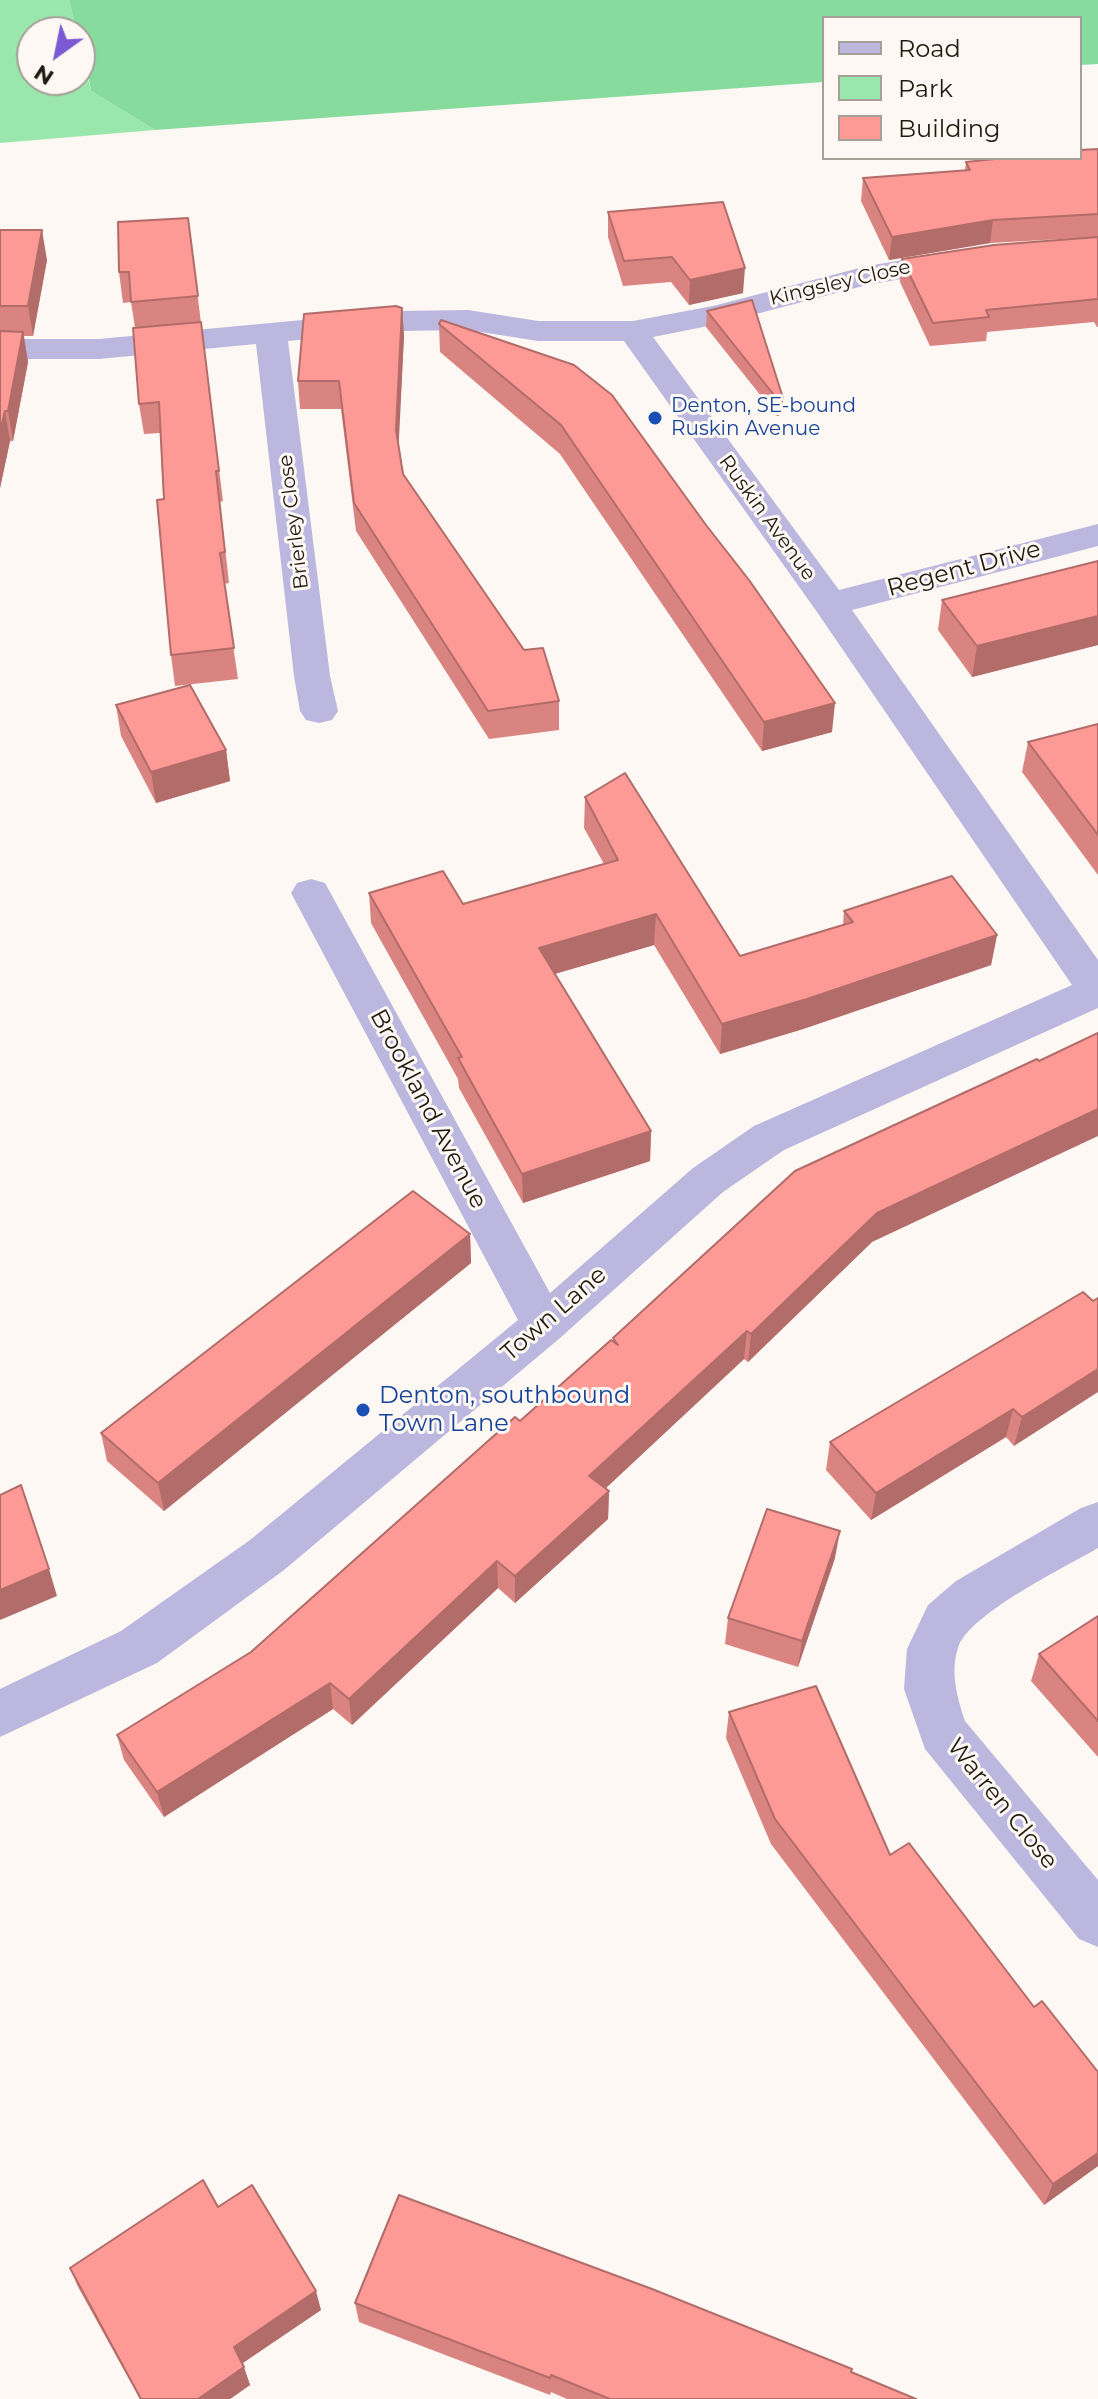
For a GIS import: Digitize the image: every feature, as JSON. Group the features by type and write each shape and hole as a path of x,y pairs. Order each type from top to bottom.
{"street":[{"name":"Kingsley Close","path":"633,331 717,315 793,291 931,263 991,257"},
{"path":"0,349 99,349 427,320 468,320 538,331 633,331"},
{"name":"Ruskin Avenue","path":"633,331 830,604 1098,991"},
{"name":"Brierley Close","path":"271,333 310,660 319,711"},
{"name":"Regent Drive","path":"830,604 1098,535"},
{"name":"Brookland Avenue","path":"311,893 544,1325"},
{"name":"Town Lane","path":"0,1714 139,1647 267,1555 544,1325 708,1180 769,1138 1098,991"},
{"name":"Warren Close","path":"1098,1523 973,1596 946,1620 932,1649 929,1689 943,1733 1098,1921"}],"green space":[{"path":"0,0 69,0 73,16 16,16 16,96 96,94 155,130 0,143"},
{"path":"69,0 1098,0 1098,64 1082,65 1082,16 822,16 822,82 155,130 96,94 96,16 73,16"}],"building":[{"path":"1098,149 1098,214 993,220 892,237 863,178 970,170 966,162 985,160 1082,160 1082,150"},
{"path":"723,202 745,268 690,280 672,257 624,261 608,212"},
{"path":"188,218 198,296 131,302 129,272 119,272 118,222"},
{"path":"0,230 42,230 28,306 0,306"},
{"path":"1098,237 1098,299 986,310 989,317 933,323 902,259 994,245"},
{"path":"752,300 783,398 778,400 707,311"},
{"path":"402,308 396,430 403,474 524,650 543,648 559,701 488,711 354,503 339,381 298,381 304,314"},
{"path":"441,320 574,365 612,395 749,580 835,703 764,722 561,425 439,324"},
{"path":"201,322 219,471 216,471 225,552 220,553 234,648 171,655 157,500 164,499 159,402 139,404 133,328"},
{"path":"0,331 23,332 8,411 5,411 0,431"},
{"path":"1098,561 1098,616 977,646 942,600"},
{"path":"190,685 226,750 151,772 116,705"},
{"path":"1098,724 1098,835 1028,742"},
{"path":"625,773 740,956 853,922 844,911 952,876 997,935 722,1024 656,914 539,948 651,1131 522,1174 458,1058 462,1057 369,893 443,871 463,904 618,860 585,797"},
{"path":"1098,1033 1098,1109 877,1213 751,1334 747,1331 589,1476 609,1491 515,1576 497,1561 349,1699 330,1683 157,1792 117,1735 251,1652 515,1417 520,1421 611,1340 618,1345 613,1338 795,1171"},
{"path":"413,1191 470,1234 158,1483 101,1433"},
{"path":"1083,1292 1093,1301 1098,1298 1098,1369 1022,1417 1013,1409 876,1493 830,1442"},
{"path":"21,1485 49,1569 0,1590 0,1495"},
{"path":"767,1509 840,1531 802,1641 728,1618"},
{"path":"1098,1616 1098,1721 1039,1654"},
{"path":"816,1686 890,1855 909,1843 1034,2007 1042,2001 1098,2072 1098,2153 1053,2184 775,1819 729,1712"},
{"path":"203,2180 218,2207 252,2185 316,2291 234,2347 244,2367 198,2399 141,2399 70,2268"},
{"path":"399,2195 652,2289 852,2369 851,2372 916,2399 610,2399 355,2303"}],"place":[{"name":"Denton, SE-bound Ruskin Avenue","path":"655,418"},
{"name":"Denton, southbound Town Lane","path":"363,1410"}]}
